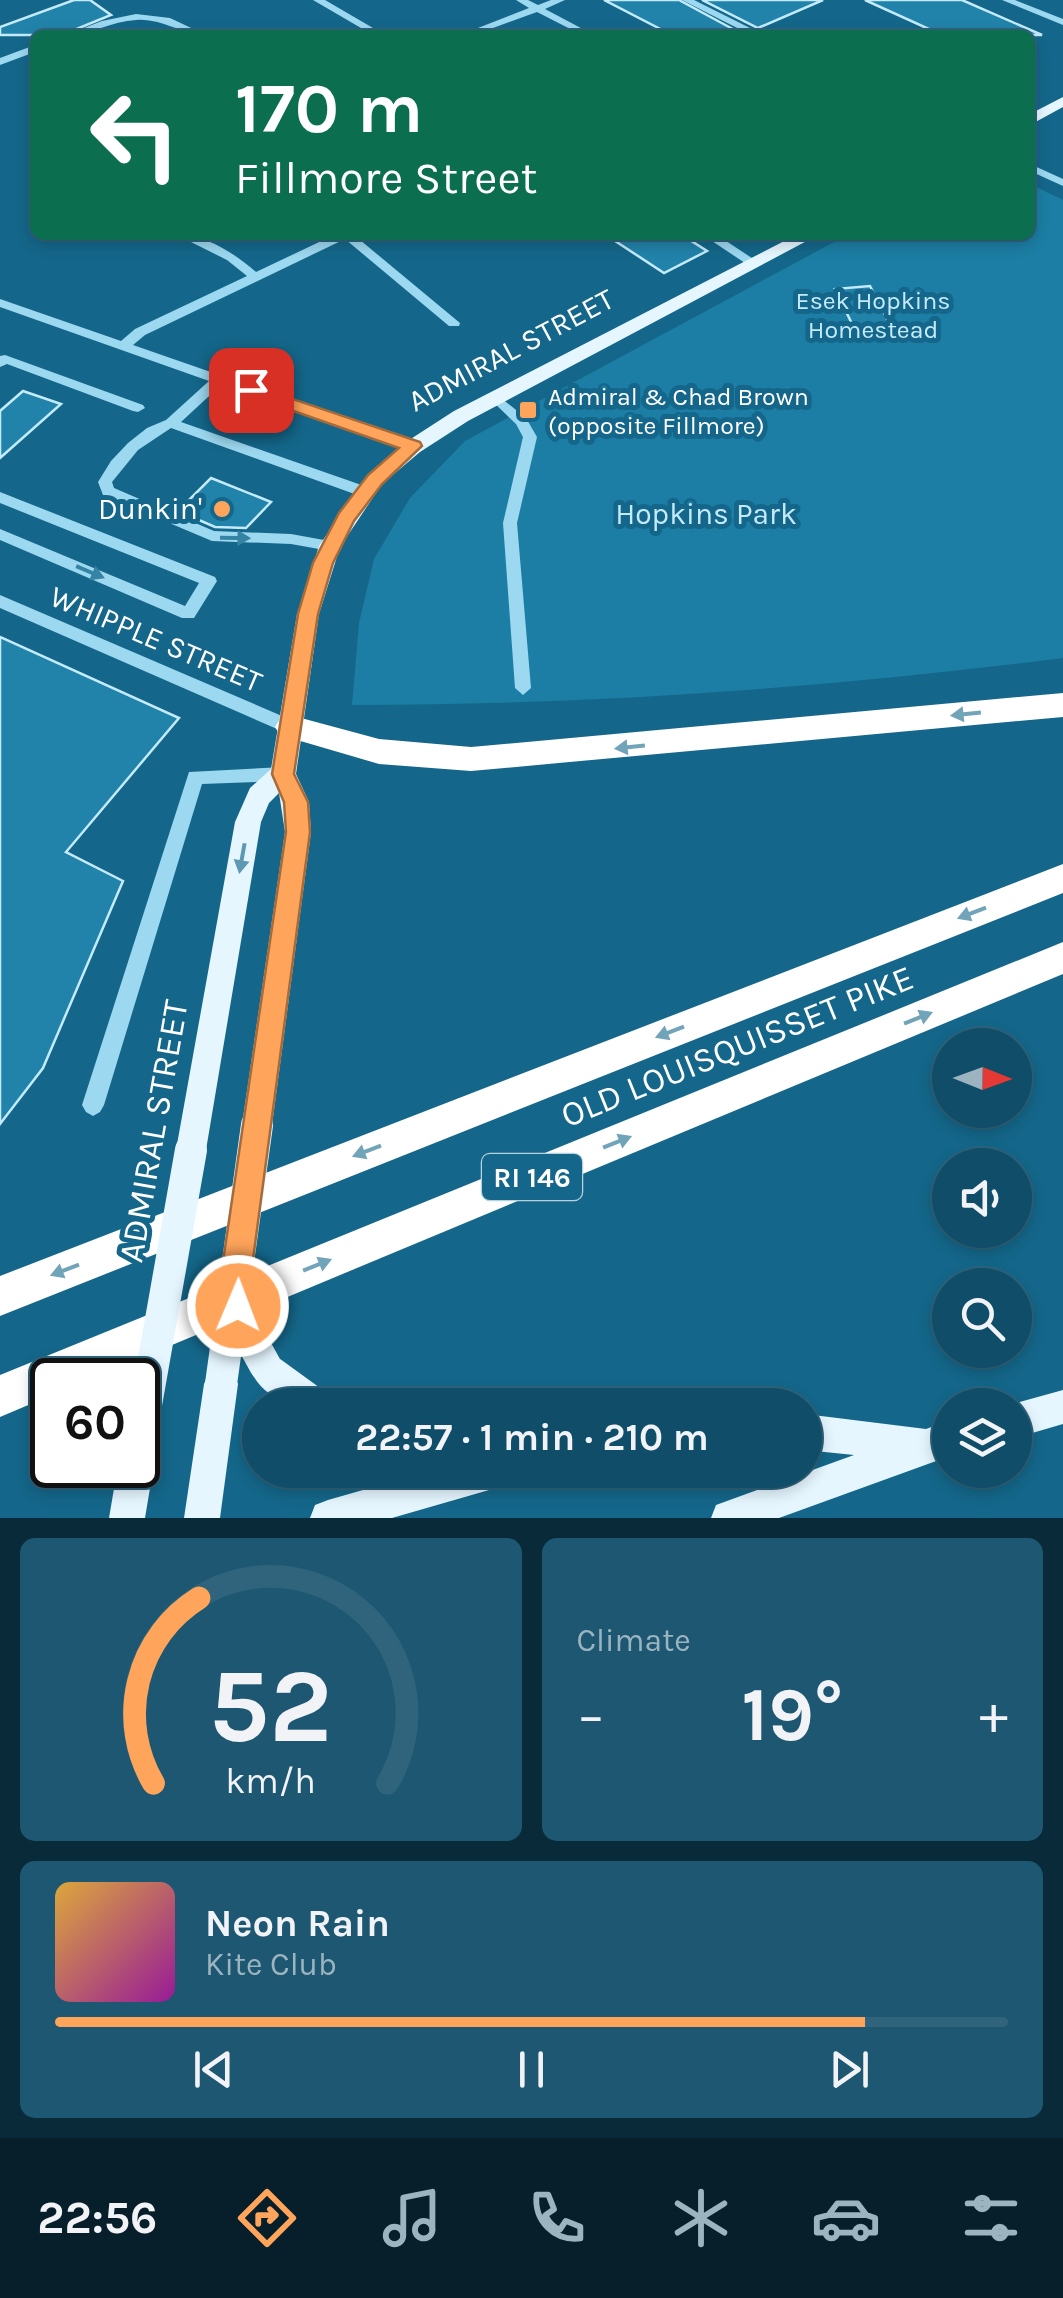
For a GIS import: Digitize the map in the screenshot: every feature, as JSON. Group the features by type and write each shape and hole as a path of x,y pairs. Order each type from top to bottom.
{"highway":[{"path":"290,727 323,740 377,752 472,759 1063,705"},
{"name":"OLD LOUISQUISSET PIKE","path":"0,1296 1063,878"},
{"name":"OLD LOUISQUISSET PIKE","path":"0,1396 1063,958"}],"main road":[{"path":"1035,118 1060,106"},
{"name":"ADMIRAL STREET","path":"202,1518 298,832 296,802 283,774 308,614 330,546 365,492 413,446 496,398 800,240"},
{"name":"ADMIRAL STREET","path":"154,1358 248,822 260,796 283,774"},
{"path":"235,1282 244,1327 265,1365 294,1388"},
{"path":"1032,1415 1063,1406"},
{"path":"822,1433 932,1441"},
{"path":"729,1518 932,1443"},
{"path":"126,1518 132,1488"},
{"path":"328,1518 433,1488"}],"street":[{"path":"318,0 371,30"},
{"path":"521,0 580,30"},
{"path":"478,30 560,0"},
{"path":"687,0 749,30"},
{"path":"1007,0 1063,22"},
{"path":"86,30 132,15 167,17 192,30"},
{"path":"0,62 30,50"},
{"path":"20,54 30,60"},
{"path":"1035,169 1063,183"},
{"path":"194,240 231,257 255,277"},
{"path":"123,346 140,332 335,240"},
{"path":"352,240 454,323"},
{"path":"717,240 754,264"},
{"path":"0,303 413,446"},
{"path":"0,363 6,359 138,408"},
{"path":"218,379 172,423 151,433 111,472 105,482 108,491 220,538 291,539 330,546"},
{"path":"496,398 521,422 530,437 510,522 523,688"},
{"path":"172,423 365,492"},
{"path":"0,498 210,581 188,614 0,534"},
{"name":"WHIPPLE STREET","path":"0,601 290,727"},
{"path":"94,1105 195,778 283,774"}],"green space":[{"name":"Hopkins Park","path":"1035,186 1063,200 1063,658 708,693 352,705 359,623 374,559 410,498 465,441 838,240 1035,240"}],"building":[{"path":"74,0 90,0 111,15 74,30 30,30 30,35 0,35 0,27"},
{"path":"604,0 679,0 735,30 662,30"},
{"path":"702,0 823,0 758,28"},
{"path":"865,0 962,0 1031,30 931,30"},
{"path":"614,240 690,240 707,251 664,273"},
{"path":"870,286 892,329 856,332 835,289"},
{"path":"23,391 61,404 0,458 0,411"},
{"name":"Dunkin'","path":"211,478 271,502 246,528 215,527 178,511"},
{"path":"0,637 179,718 66,852 123,881 43,1068 0,1124"}],"place":[{"name":"Admiral & Chad Brown (opposite Fillmore)","path":"528,410"},
{"name":"Dunkin'","path":"222,509"}],"route":[{"path":"238,1306 235,1282 298,832 296,802 283,774 303,638 323,563 346,518 386,468 413,446 251,390"}],"park label":[{"name":"Esek Hopkins Homestead","path":"873,314"}]}
